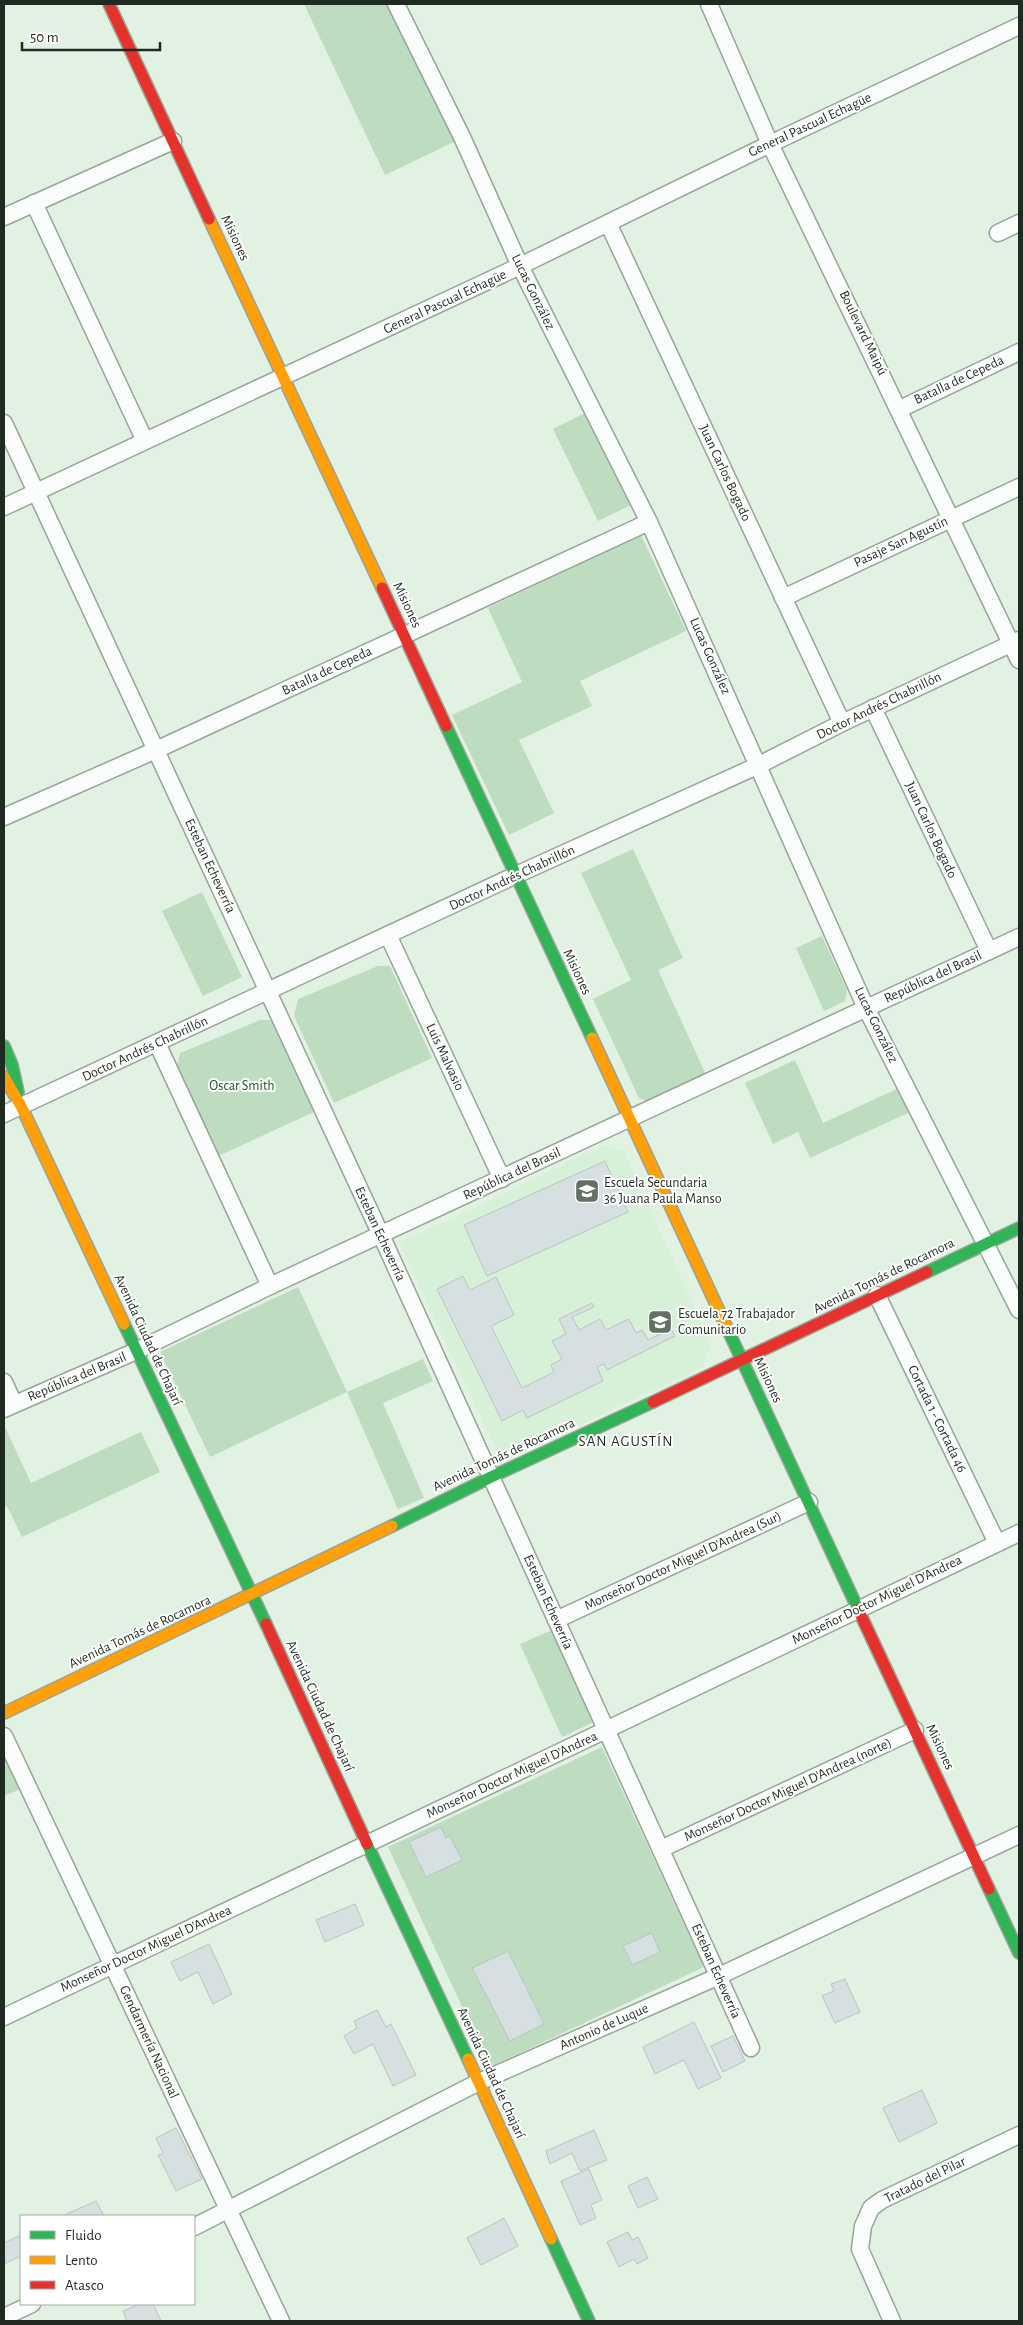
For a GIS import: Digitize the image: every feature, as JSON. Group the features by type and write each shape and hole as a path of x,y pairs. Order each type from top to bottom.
{"street":[{"name":"Misiones","path":"109,4 1019,1953"},
{"name":"Lucas González","path":"396,4 462,137 520,266 650,522 866,1008 1019,1310"},
{"name":"Boulevard Maipú","path":"710,4 770,144 900,408 951,518 1015,642 1019,660"},
{"name":"General Pascual Echagüe","path":"4,507 520,266 770,144 1019,26"},
{"path":"4,217 173,141"},
{"path":"34,203 145,441"},
{"name":"Juan Carlos Bogado","path":"608,223 842,723"},
{"path":"998,233 1019,223"},
{"name":"Batalla de Cepeda","path":"900,408 1019,352"},
{"name":"Esteban Echeverría","path":"4,423 381,1235 751,2048"},
{"name":"Pasaje San Agustín","path":"783,598 1019,487"},
{"name":"Batalla de Cepeda","path":"4,817 156,750 650,522"},
{"name":"Doctor Andrés Chabrillón","path":"4,1114 759,765 873,708 1015,642"},
{"name":"Juan Carlos Bogado","path":"873,708 989,951"},
{"name":"Luis Malvasio","path":"388,935 502,1179"},
{"name":"República del Brasil","path":"9,1406 136,1351 270,1286 1019,937"},
{"path":"157,1043 270,1286"},
{"name":"Avenida Ciudad de Chajarí","path":"4,1046 12,1065 21,1106"},
{"name":"Avenida Ciudad de Chajarí","path":"4,1077 21,1106 252,1595 589,2321"},
{"name":"Avenida Tomás de Rocamora","path":"4,1713 252,1595 491,1477 743,1360 1019,1228"},
{"name":"Cortada 1 - Cortada 46","path":"877,1295 997,1543"},
{"path":"4,1382 9,1406"},
{"name":"Monseñor Doctor Miguel D'Andrea (Sur)","path":"556,1620 809,1502"},
{"name":"Monseñor Doctor Miguel D'Andrea","path":"4,2017 1019,1533"},
{"name":"Monseñor Doctor Miguel D'Andrea (norte)","path":"661,1849 915,1730"},
{"name":"Gendarmería Nacional","path":"4,1736 281,2321"},
{"name":"Antonio de Luque","path":"195,2227 479,2082 719,1976 1019,1836"},
{"name":"Tratado del Pilar","path":"892,2321 860,2249 863,2226 871,2208 882,2200 1019,2135"},
{"path":"4,2317 30,2305"}],"shaded area":[{"path":"605,1145 624,1151 711,1345 702,1367 502,1462 399,1243"}],"green space":[{"path":"304,4 390,4 456,141 385,175"},
{"path":"585,413 631,505 598,521 553,429"},
{"path":"641,535 686,631 580,681 592,706 519,740 554,813 509,835 452,715 522,682 488,608"},
{"path":"633,849 683,958 658,970 706,1075 648,1102 639,1098 593,999 631,980 581,873"},
{"path":"202,892 242,977 203,996 162,911"},
{"path":"822,936 847,990 845,1001 824,1011 796,948"},
{"path":"378,966 390,966 432,1058 334,1103 294,1016 298,999"},
{"name":"Oscar Smith","path":"260,1020 272,1020 314,1112 216,1157 176,1070 180,1053"},
{"path":"795,1060 823,1123 899,1088 910,1112 810,1158 798,1132 773,1144 745,1083"},
{"path":"298,1287 347,1392 210,1457 160,1352"},
{"path":"423,1359 433,1381 383,1403 424,1498 398,1509 347,1392"},
{"path":"4,1425 31,1483 141,1432 160,1472 22,1537 7,1506 4,1507"},
{"path":"552,1630 594,1722 562,1737 520,1644"},
{"path":"4,1744 23,1788 4,1796"},
{"path":"602,1747 704,1967 490,2067 388,1847"}],"building":[{"path":"605,1161 628,1212 487,1276 464,1225"},
{"path":"463,1276 470,1290 496,1277 514,1315 491,1326 522,1388 554,1372 551,1365 562,1359 552,1341 566,1334 559,1319 592,1303 594,1307 572,1317 579,1330 600,1319 606,1330 629,1319 636,1333 642,1330 648,1340 671,1329 675,1336 607,1370 604,1364 597,1367 603,1381 527,1418 523,1410 502,1421 437,1289"},
{"path":"441,1827 446,1838 450,1836 462,1860 426,1877 409,1842"},
{"path":"355,1904 364,1925 325,1942 316,1920"},
{"path":"652,1933 660,1952 632,1965 623,1946"},
{"path":"209,1944 232,1994 213,2004 198,1972 180,1981 171,1962"},
{"path":"508,1951 544,2024 510,2041 472,1968"},
{"path":"845,1979 860,2012 835,2023 822,1996 834,1991 831,1984"},
{"path":"377,2010 386,2027 391,2024 416,2075 393,2086 373,2044 354,2054 344,2036 357,2028 354,2021"},
{"path":"694,2022 721,2078 698,2089 684,2060 655,2074 643,2047"},
{"path":"733,2036 745,2061 723,2072 711,2046"},
{"path":"922,2090 937,2123 899,2142 883,2108"},
{"path":"176,2128 202,2179 176,2191 158,2155 163,2153 156,2138"},
{"path":"594,2130 607,2160 580,2171 572,2153 550,2164 546,2151"},
{"path":"589,2169 602,2200 591,2205 596,2218 580,2225 561,2181"},
{"path":"647,2177 658,2199 638,2208 628,2186"},
{"path":"96,2201 103,2215 64,2215"},
{"path":"504,2218 518,2246 481,2265 467,2238"},
{"path":"628,2232 632,2240 638,2237 648,2258 637,2264 634,2259 619,2267 607,2242"},
{"path":"20,2235 20,2256 4,2264 4,2243"},
{"path":"138,2305 153,2305 161,2321 127,2321 123,2311"}],"traffic: fast":[{"path":"446,726 592,1038"},
{"path":"4,1046 12,1065 18,1092"},
{"path":"927,1272 1019,1228"},
{"path":"124,1324 266,1624"},
{"path":"727,1328 858,1609"},
{"path":"392,1526 491,1477 653,1402"},
{"path":"367,1844 468,2059"},
{"path":"989,1889 1019,1953"},
{"path":"551,2239 589,2321"}],"traffic: slow":[{"path":"209,219 382,588"},
{"path":"592,1038 727,1328"},
{"path":"4,1077 21,1106 124,1324"},
{"path":"4,1713 392,1526"},
{"path":"468,2059 551,2239"}],"traffic: jam":[{"path":"109,4 209,219"},
{"path":"382,588 446,726"},
{"path":"653,1402 927,1272"},
{"path":"858,1609 989,1889"},
{"path":"266,1624 367,1844"}],"place":[{"name":"Escuela Secundaria 36 Juana Paula Manso","path":"587,1191"},
{"name":"Escuela 72 Trabajador Comunitario","path":"660,1322"}],"district":[{"name":"SAN AGUSTÍN","path":"626,1441"}]}
